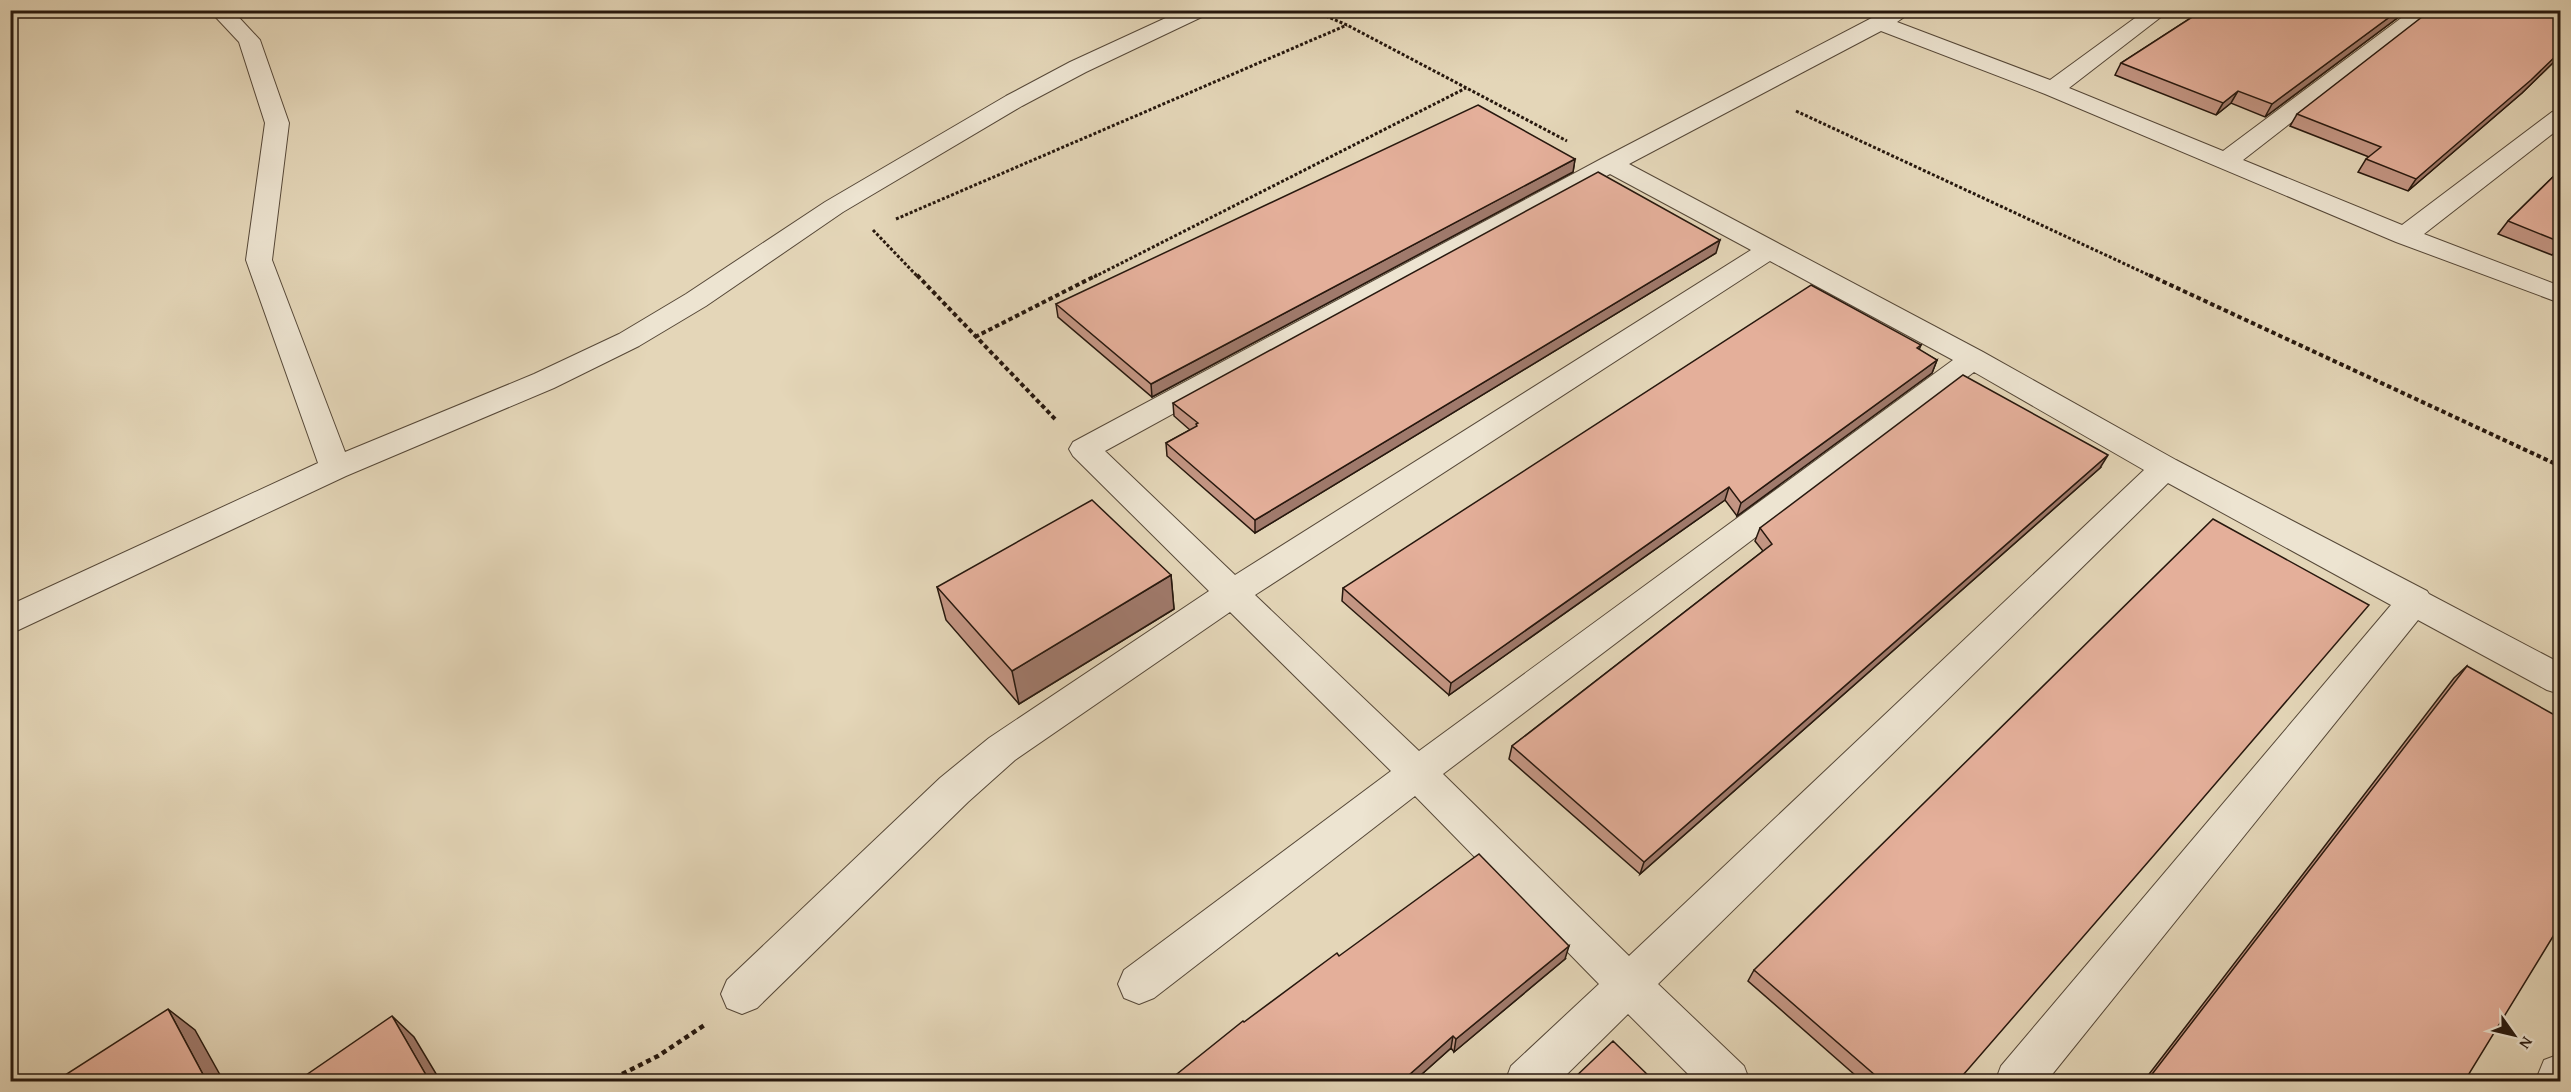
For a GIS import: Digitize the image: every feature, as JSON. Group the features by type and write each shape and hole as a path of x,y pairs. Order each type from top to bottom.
{"street":[{"path":"219,10 249,40 277,123 259,260 335,468"},
{"path":"10,621 97,578 335,468 544,381 629,340 696,300 834,207 1014,101 1078,67 1201,10"},
{"path":"1728,1082 1417,772 1084,449 1610,164 1904,10"},
{"path":"2053,88 2160,10"},
{"path":"2227,160 2426,10"},
{"path":"1880,24 2053,88 2405,236 2560,296"},
{"path":"2405,236 2560,117"},
{"path":"1610,164 1973,359 2165,468 2415,600 2560,680"},
{"path":"742,994 954,790 1002,749 1232,593 1771,249"},
{"path":"1139,984 1417,772 1973,359"},
{"path":"1527,1082 2165,468"},
{"path":"2017,1082 2415,600"},
{"path":"2557,1082 2560,1076"}],"path":[{"path":"1311,10 1347,25 1610,164"},
{"path":"894,220 1347,25"},
{"path":"975,337 1466,88"},
{"path":"1752,91 2560,466"},
{"path":"883,225 872,230 1084,449"},
{"path":"606,1082 686,1041 742,994"}],"building":[{"path":"2203,10 2399,10 2272,104 2238,91 2223,103 2121,63"},
{"path":"2431,10 2560,10 2560,52 2531,80 2416,179 2366,159 2381,147 2297,114"},
{"path":"1478,105 1575,159 1151,384 1056,304"},
{"path":"2560,170 2560,242 2508,221"},
{"path":"1598,172 1720,240 1255,520 1166,443 1197,426 1198,423 1173,403"},
{"path":"1811,285 1921,345 1917,348 1937,360 1741,503 1729,487 1451,683 1343,588"},
{"path":"1963,375 2108,455 1644,862 1512,746 1772,544 1760,528"},
{"path":"1092,500 1171,575 1012,671 937,587"},
{"path":"2213,519 2369,605 1957,1082 1883,1082 1754,970"},
{"path":"2467,666 2560,718 2560,925 2464,1082 2146,1082"},
{"path":"1479,854 1569,946 1456,1039 1453,1036 1401,1082 1167,1082 1243,1021 1337,953 1339,956"},
{"path":"168,1009 207,1082 63,1082 62,1077"},
{"path":"392,1016 430,1082 296,1082"},
{"path":"1613,1041 1655,1082 1570,1082"}]}
